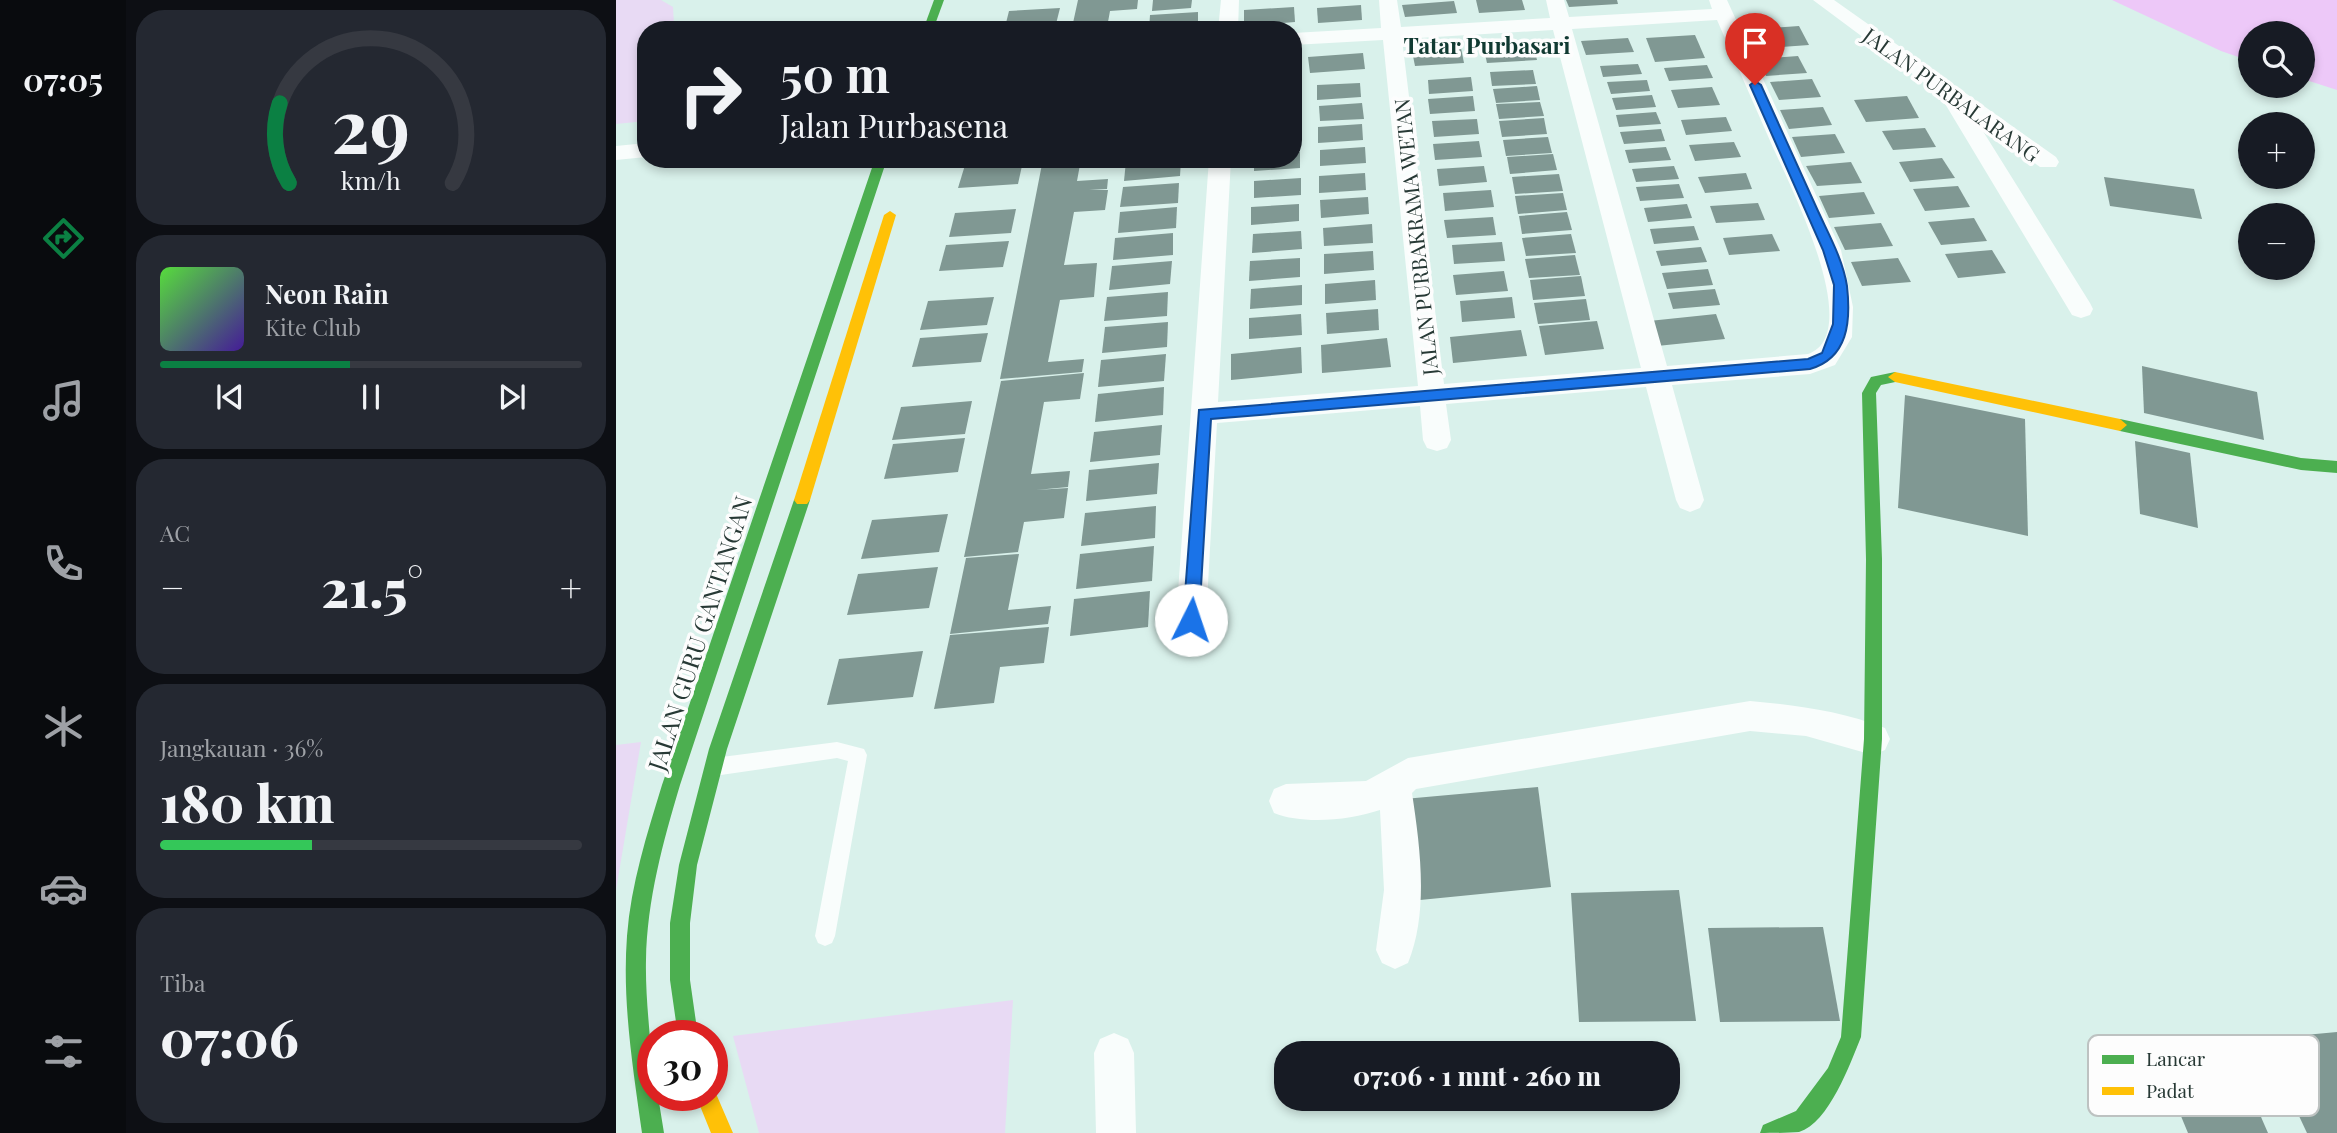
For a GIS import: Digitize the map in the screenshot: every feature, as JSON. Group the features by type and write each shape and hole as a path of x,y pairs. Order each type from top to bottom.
{"street":[{"path":"931,21 939,0"},
{"path":"1229,21 1230,0"},
{"name":"JALAN PURBAKRAMA WETAN","path":"1388,0 1437,440"},
{"path":"1555,0 1690,500"},
{"name":"JALAN PURBALARANG","path":"1822,0 2048,163"},
{"path":"1204,414 1810,364 1827,357 1833,349 1840,324 1840,285 1829,250 1721,7 1561,23 1302,38"},
{"path":"1947,90 2081,309"},
{"path":"616,153 637,151"},
{"name":"JALAN GURU GANTANGAN","path":"653,1133 638,1039 636,957 640,907 660,826 755,530 878,168"},
{"path":"1191,620 1219,168"},
{"path":"686,1020 679,962 684,894 698,814 711,768 775,583 895,199"},
{"path":"1771,1133 1804,1119 1835,1075 1851,1037 1872,739 1874,559 1869,393 1876,381 1895,376 2301,464 2337,467"},
{"path":"1286,801 1362,799 1394,789 1408,774 1750,716 1806,721 1872,739"},
{"path":"1394,789 1399,824 1401,922 1395,950"},
{"path":"1114,1053 1116,1133"},
{"path":"714,1111 722,1133"}],"lane":[{"path":"711,768 838,750 858,755 825,936"}],"shaded area":[{"path":"616,0 661,0 673,7 674,21 637,21 637,122 616,124"},
{"path":"2112,0 2337,0 2337,90 2315,83 2315,21 2238,21 2238,57"},
{"path":"641,742 616,890 616,745"},
{"path":"1013,1000 1005,1133 759,1133 733,1036"}],"building":[{"path":"1078,0 1138,0 1137,9 1110,11 1108,21 1073,21"},
{"path":"1153,0 1192,0 1191,8 1152,11"},
{"path":"1476,0 1522,0 1525,10 1479,13"},
{"path":"1566,0 1617,0 1618,4 1569,7"},
{"path":"1454,1 1457,13 1405,17 1402,5"},
{"path":"1361,5 1362,20 1318,23 1317,8"},
{"path":"1294,7 1295,21 1244,21 1244,10"},
{"path":"1060,8 1057,21 1006,21 1009,11"},
{"path":"1198,12 1198,21 1150,21 1150,15"},
{"path":"1799,26 1809,45 1754,49 1745,30"},
{"path":"1695,35 1705,58 1655,62 1646,38"},
{"path":"1628,38 1634,52 1586,55 1581,41"},
{"path":"1533,43 1537,60 1487,63 1483,46"},
{"path":"1461,48 1464,63 1415,66 1412,51"},
{"path":"1363,53 1365,69 1310,73 1308,57"},
{"path":"1798,56 1807,73 1766,76 1758,59"},
{"path":"1638,64 1642,74 1603,77 1600,66"},
{"path":"1707,65 1713,78 1669,81 1664,68"},
{"path":"1533,70 1536,84 1492,86 1490,72"},
{"path":"1471,77 1473,91 1429,94 1428,80"},
{"path":"1812,79 1821,97 1779,100 1770,82"},
{"path":"1647,80 1650,91 1611,94 1607,82"},
{"path":"1360,83 1361,97 1317,100 1317,85"},
{"path":"1537,86 1540,100 1496,103 1493,89"},
{"path":"1712,87 1720,105 1678,108 1671,90"},
{"path":"1652,95 1656,107 1616,110 1612,98"},
{"path":"1473,96 1475,111 1430,114 1428,99"},
{"path":"1907,96 1919,118 1866,122 1854,100"},
{"path":"1540,102 1544,116 1499,119 1496,104"},
{"path":"1362,103 1364,119 1320,121 1319,106"},
{"path":"1823,107 1832,125 1789,129 1780,110"},
{"path":"1656,112 1661,124 1619,127 1616,115"},
{"path":"1726,117 1732,131 1686,135 1681,120"},
{"path":"1544,118 1547,134 1502,137 1499,121"},
{"path":"1477,119 1479,134 1434,137 1432,121"},
{"path":"1362,124 1363,140 1318,143 1318,127"},
{"path":"1925,128 1936,147 1893,150 1882,131"},
{"path":"1661,129 1665,141 1624,144 1620,132"},
{"path":"1835,134 1845,153 1801,157 1792,137"},
{"path":"1548,137 1552,153 1506,156 1503,140"},
{"path":"1479,141 1482,157 1435,160 1433,144"},
{"path":"1734,142 1741,157 1695,161 1689,145"},
{"path":"1365,147 1366,163 1320,166 1320,150"},
{"path":"1666,147 1671,160 1629,163 1625,150"},
{"path":"1553,154 1557,170 1510,174 1507,157"},
{"path":"1942,158 1955,178 1910,182 1899,162"},
{"path":"1851,162 1862,183 1817,186 1806,166"},
{"path":"1484,166 1487,182 1439,186 1437,169"},
{"path":"1674,166 1679,179 1636,182 1632,169"},
{"path":"964,168 1021,168 1018,184 958,188"},
{"path":"1041,168 1079,168 1077,181 1108,179 1107,189 1089,190 1108,190 1105,210 1074,212 1064,265 1097,263 1094,297 1060,300 1048,362 1084,359 1082,372 1000,379"},
{"path":"1125,168 1180,168 1180,176 1124,181"},
{"path":"1254,168 1300,168 1254,171"},
{"path":"1365,173 1366,190 1319,193 1319,176"},
{"path":"1746,173 1752,189 1705,193 1698,177"},
{"path":"1559,174 1563,191 1515,194 1512,177"},
{"path":"2104,177 2194,189 2202,219 2110,206"},
{"path":"1301,178 1301,195 1254,198 1254,181"},
{"path":"1179,183 1178,203 1120,207 1123,187"},
{"path":"1679,184 1684,198 1640,201 1636,187"},
{"path":"1958,186 1970,207 1925,211 1913,189"},
{"path":"1491,190 1494,207 1445,211 1443,193"},
{"path":"1864,192 1875,214 1829,218 1819,196"},
{"path":"1563,193 1567,210 1518,214 1515,196"},
{"path":"1368,197 1369,214 1321,218 1320,200"},
{"path":"1758,203 1765,220 1716,223 1710,206"},
{"path":"1299,204 1299,221 1251,225 1251,207"},
{"path":"1687,204 1692,218 1648,222 1644,208"},
{"path":"1177,207 1176,228 1118,233 1120,212"},
{"path":"1016,209 1011,233 949,237 955,213"},
{"path":"1567,212 1572,230 1522,234 1519,216"},
{"path":"1493,217 1496,235 1447,238 1444,220"},
{"path":"1974,218 1987,241 1941,245 1928,222"},
{"path":"1881,223 1893,246 1845,250 1834,227"},
{"path":"1372,224 1373,243 1324,246 1323,228"},
{"path":"1694,226 1699,240 1654,244 1650,229"},
{"path":"1301,231 1302,249 1252,253 1253,234"},
{"path":"1173,233 1173,255 1113,260 1115,238"},
{"path":"1571,234 1576,253 1526,256 1522,238"},
{"path":"1772,234 1780,251 1729,255 1723,238"},
{"path":"1009,241 1003,267 939,271 946,245"},
{"path":"1502,242 1505,261 1454,264 1452,245"},
{"path":"1701,247 1707,262 1661,266 1656,251"},
{"path":"1992,250 2006,273 1958,278 1945,254"},
{"path":"1373,251 1374,270 1324,274 1324,254"},
{"path":"1575,255 1580,275 1529,278 1525,259"},
{"path":"1300,258 1300,277 1249,281 1250,261"},
{"path":"1898,258 1911,282 1862,286 1851,262"},
{"path":"1172,261 1170,284 1109,290 1112,266"},
{"path":"1708,269 1713,285 1667,289 1662,273"},
{"path":"1504,271 1508,291 1456,295 1453,275"},
{"path":"1581,276 1585,296 1533,300 1530,280"},
{"path":"1375,280 1376,300 1325,304 1325,284"},
{"path":"1302,285 1302,305 1250,309 1251,289"},
{"path":"1715,289 1720,305 1673,309 1668,293"},
{"path":"1168,292 1167,316 1104,321 1107,297"},
{"path":"994,297 987,325 920,330 928,301"},
{"path":"1512,297 1515,318 1462,322 1460,301"},
{"path":"1586,299 1590,320 1538,324 1534,303"},
{"path":"1378,309 1379,330 1327,334 1326,313"},
{"path":"1301,314 1302,335 1249,339 1249,318"},
{"path":"1716,314 1725,339 1657,346 1649,321"},
{"path":"1597,321 1604,349 1545,355 1539,326"},
{"path":"1168,322 1167,347 1102,353 1105,327"},
{"path":"1521,330 1527,356 1453,363 1450,337"},
{"path":"988,333 981,362 912,367 920,338"},
{"path":"1387,338 1391,367 1322,373 1321,345"},
{"path":"1301,347 1302,373 1231,380 1231,354"},
{"path":"1166,354 1164,381 1098,387 1101,360"},
{"path":"2142,366 2257,392 2264,440 2144,413"},
{"path":"1084,373 1080,399 1044,402 1031,474 1070,471 1068,487 1036,490 1068,488 1064,518 1024,522 1018,552 964,557 1001,381"},
{"path":"1164,387 1163,415 1095,422 1098,394"},
{"path":"1905,395 2025,419 2028,536 1898,508"},
{"path":"972,401 965,434 892,440 901,407"},
{"path":"1162,425 1160,455 1090,462 1094,432"},
{"path":"965,438 958,472 884,479 893,444"},
{"path":"2135,441 2190,453 2198,528 2140,514"},
{"path":"1159,463 1157,494 1086,501 1089,470"},
{"path":"1156,506 1155,538 1081,546 1085,513"},
{"path":"948,514 939,552 861,559 872,520"},
{"path":"1154,546 1152,581 1076,589 1080,554"},
{"path":"1019,554 1008,610 1051,606 1048,624 950,634 966,558"},
{"path":"938,567 929,608 847,615 858,574"},
{"path":"1150,591 1148,627 1070,636 1074,599"},
{"path":"1049,627 1044,663 1000,667 994,703 934,709 950,635"},
{"path":"923,651 913,697 827,705 839,659"},
{"path":"1538,787 1551,887 1410,901 1404,799"},
{"path":"1679,890 1696,1021 1579,1022 1571,893"},
{"path":"1823,927 1840,1021 1720,1022 1708,928"},
{"path":"2337,1032 2337,1133 2307,1133 2299,1116 2319,1116 2319,1035 2305,1035"},
{"path":"2181,1116 2261,1116 2268,1133 2188,1133"}],"traffic: fast":[{"path":"931,21 939,0"},
{"path":"653,1133 639,1035 636,985 639,917 650,859 671,785 878,168"},
{"path":"1771,1133 1804,1119 1835,1075 1851,1037 1873,739 1874,559 1869,393 1876,381 1895,377"},
{"path":"2120,425 2301,464 2337,467"},
{"path":"686,1020 680,980 680,923 688,865 718,749 802,500"}],"traffic: slow":[{"path":"802,500 890,215"},
{"path":"1895,377 2120,425"},
{"path":"713,1111 722,1133"}],"district":[{"name":"Tatar Purbasari","path":"1487,44"}],"route":[{"path":"1191,620 1204,414 1810,364 1827,357 1833,349 1840,324 1840,285 1829,250 1755,85"}]}
